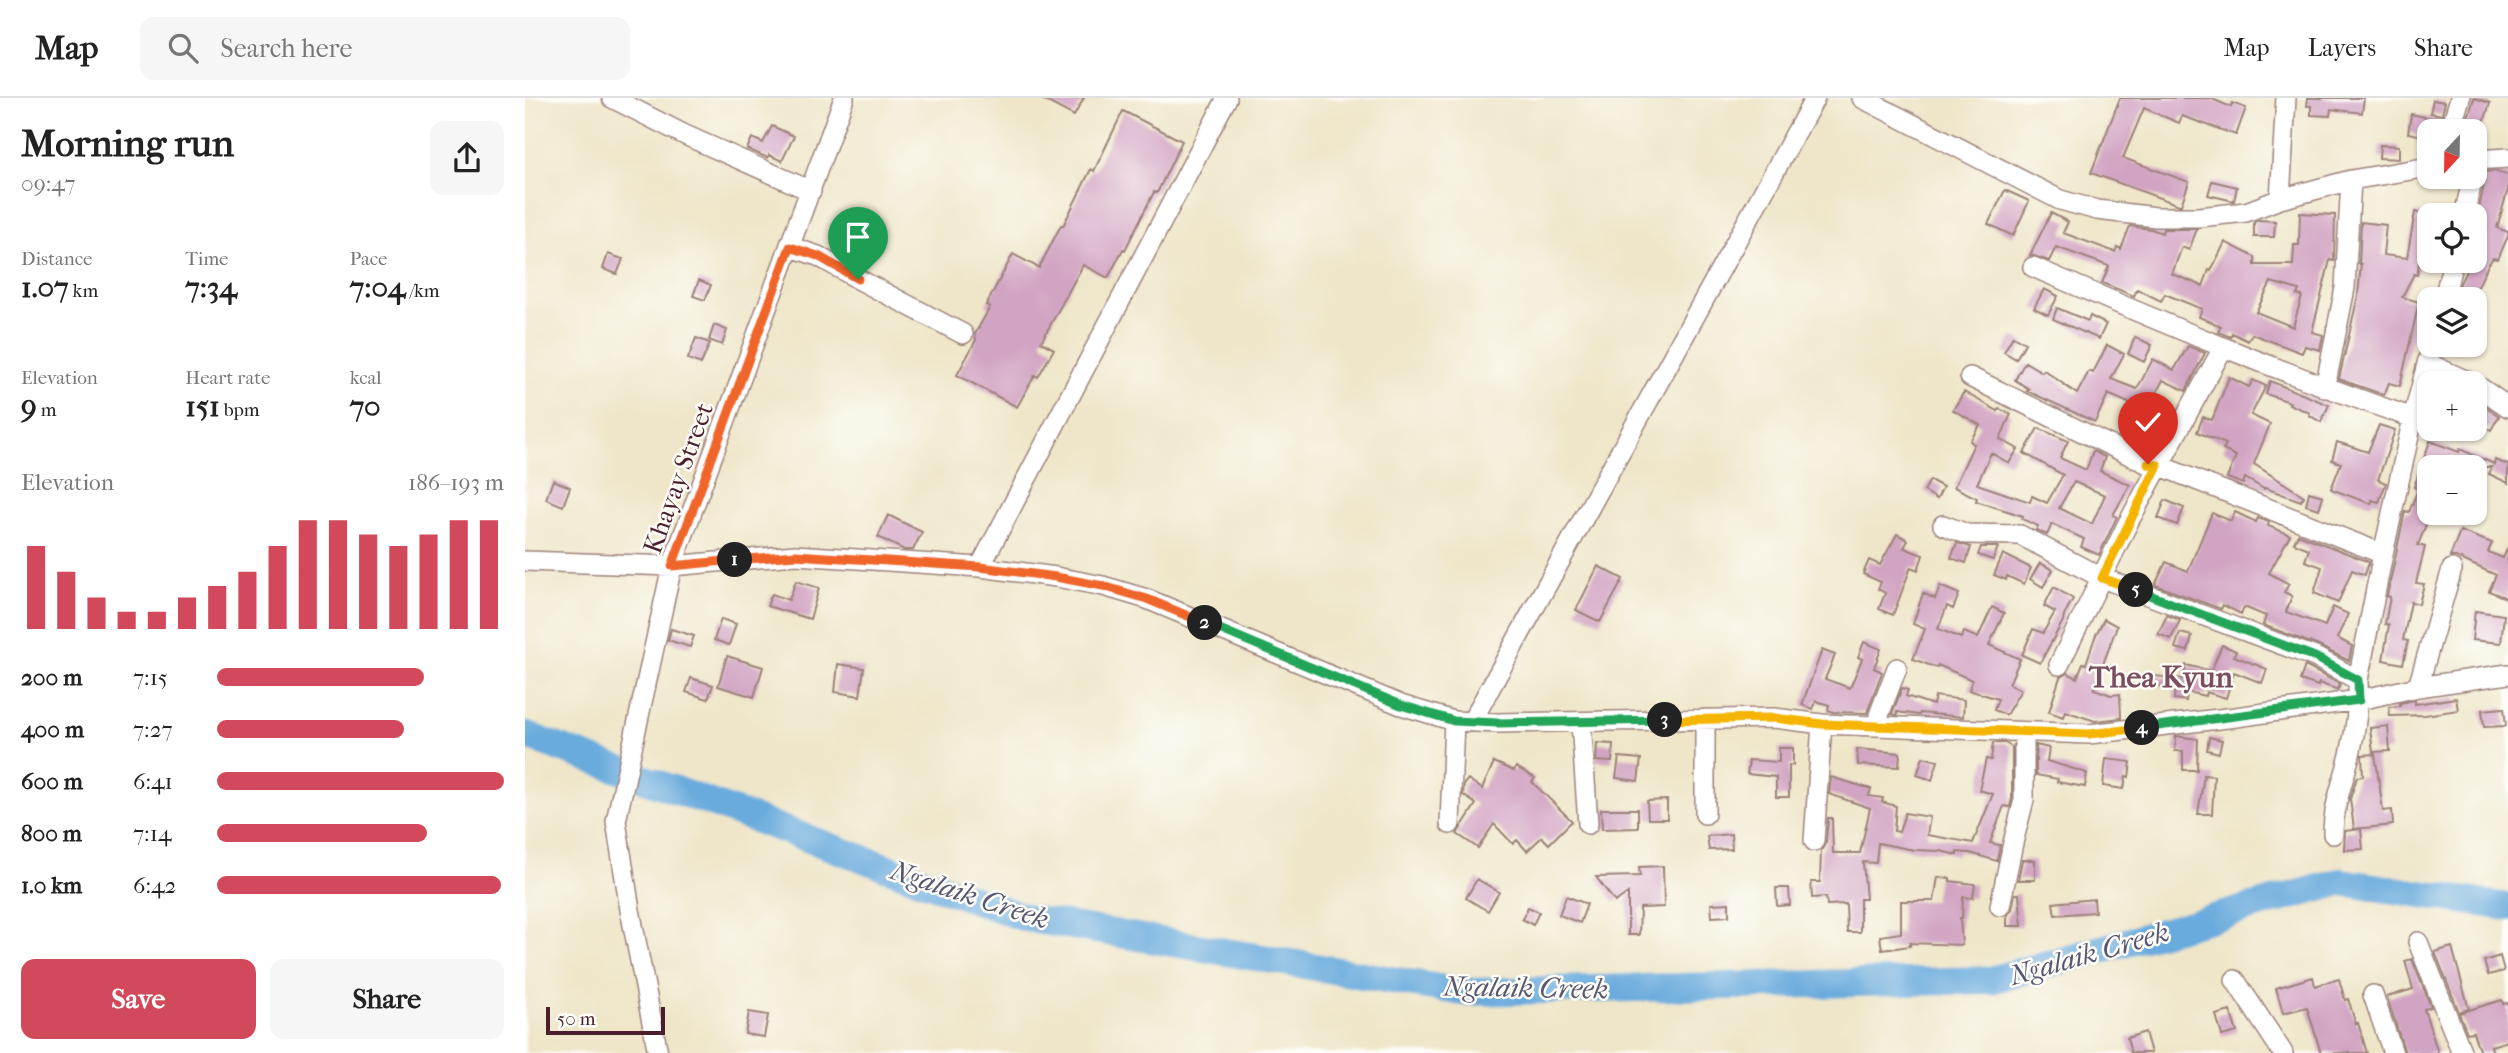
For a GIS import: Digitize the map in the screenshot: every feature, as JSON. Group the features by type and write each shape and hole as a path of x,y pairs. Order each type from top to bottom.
{"street":[{"path":"611,98 685,135 811,191"},
{"name":"Khayay Street","path":"657,1053 616,821 672,566 844,98"},
{"path":"980,567 1227,98"},
{"path":"1450,824 1463,721 1815,98"},
{"path":"1861,98 2060,200 2097,210 2199,218 2246,212 2280,199 2351,180 2417,169"},
{"path":"2280,199 2286,98"},
{"path":"2454,119 2460,98"},
{"path":"2487,164 2508,158"},
{"path":"2325,388 2345,288 2351,180"},
{"path":"790,247 818,256 963,334"},
{"path":"2033,267 2223,348 2325,388 2413,418"},
{"path":"2059,665 2158,465 2223,348"},
{"path":"2333,834 2333,814 2351,751 2359,700 2358,680 2382,554 2429,357"},
{"path":"2434,357 2454,371"},
{"path":"1970,377 2148,464 2158,465 2382,554"},
{"path":"2487,393 2508,407"},
{"path":"1943,525 1967,534 2019,535 2102,578 2315,657 2358,680"},
{"path":"525,561 672,566 795,555 980,567 1103,586 1147,599 1401,705 1463,721 1581,722 1774,718 1822,724 2089,734 2359,700 2417,687 2508,674"},
{"path":"2417,687 2452,569"},
{"path":"1878,726 1879,715 1897,668"},
{"path":"1705,719 1705,814"},
{"path":"1581,722 1588,824"},
{"path":"1814,841 1822,724"},
{"path":"2000,906 2024,800 2024,732"},
{"path":"2418,942 2462,1053"},
{"path":"2235,980 2283,1053"},
{"path":"2372,995 2393,1053"}],"building":[{"path":"1040,98 1084,98 1074,116"},
{"path":"2120,98 2210,98 2231,107 2232,103 2246,108 2236,135 2182,116 2179,123 2144,108 2123,158 2189,182 2179,205 2091,173"},
{"path":"2308,98 2364,98 2362,113 2331,109 2330,116 2311,115 2311,106 2307,106"},
{"path":"2474,98 2490,103 2485,119 2467,119"},
{"path":"2433,100 2445,102 2442,115 2430,113"},
{"path":"1123,111 1182,141 1157,193 1154,192 1108,278 1083,265 1041,342 1054,349 1017,407 957,375 990,307 986,305 1013,254 1039,268 1091,169 1094,171"},
{"path":"2411,114 2435,119 2417,119 2417,135 2408,133"},
{"path":"772,126 794,136 782,161 747,149 752,138 763,143"},
{"path":"2380,145 2399,146 2399,159 2379,158"},
{"path":"2487,172 2508,175 2508,189 2497,228 2508,232 2508,236 2498,259 2493,258 2487,267 2487,203 2480,203 2483,189 2487,189"},
{"path":"2212,181 2237,187 2234,201 2208,195"},
{"path":"2005,190 2029,201 2013,236 1988,224"},
{"path":"2415,212 2417,273 2414,274 2402,297 2417,301 2417,311 2400,386 2389,383 2384,395 2339,379 2358,295 2361,222 2386,225 2383,255 2407,258"},
{"path":"2051,213 2068,222 2063,233 2115,252 2117,247 2121,249 2130,226 2162,233 2163,229 2197,229 2189,250 2182,247 2172,274 2203,286 2225,242 2255,257 2255,265 2293,265 2294,245 2299,245 2300,213 2335,215 2334,261 2330,260 2312,332 2323,335 2320,350 2305,346 2302,353 2252,334 2248,341 2232,333 2231,337 2218,332 2221,326 2199,317 2202,309 2165,294 2161,301 2137,289 2134,296 2102,283 2109,266 2056,247 2049,261 2030,255","holes":["2271,282 2299,290 2297,295 2302,296 2293,327 2256,312"]},
{"path":"2275,221 2274,237 2254,237 2254,222"},
{"path":"608,254 623,259 617,274 603,269"},
{"path":"2465,273 2484,273 2478,287 2459,287"},
{"path":"699,280 711,285 705,300 693,296"},
{"path":"2044,289 2058,296 2048,315 2034,308"},
{"path":"2057,308 2088,321 2090,316 2106,324 2099,339 2053,319"},
{"path":"714,325 727,330 722,345 709,340"},
{"path":"2013,336 2025,343 2016,359 2004,352"},
{"path":"2135,337 2152,345 2144,362 2128,354"},
{"path":"696,338 710,343 701,364 688,359"},
{"path":"2107,345 2124,354 2111,379 2137,389 2153,359 2174,370 2188,346 2205,353 2186,391 2163,380 2147,411 2108,394 2095,422 2027,391 2029,389 2015,380 2025,362 2042,372 2044,370 2077,394 2089,371 2093,373"},
{"path":"2229,377 2249,387 2253,380 2266,386 2251,415 2270,424 2254,464 2304,496 2301,501 2264,489 2245,478 2243,484 2227,478 2236,456 2223,450 2226,444 2197,432 2203,417 2212,420"},
{"path":"2270,381 2329,405 2321,422 2309,415 2310,413 2289,404 2290,402 2266,394"},
{"path":"1964,392 1998,411 1999,409 2011,414 2000,439 2018,449 2009,463 1991,453 1977,484 2030,502 2032,496 2047,503 2063,475 2024,453 2038,428 2068,441 2060,458 2086,470 2093,451 2105,457 2100,471 2130,485 2113,515 2117,517 2099,555 2081,547 2084,539 2052,524 2047,535 2036,530 2038,526 2022,519 2023,516 1976,501 1977,498 1954,487 1974,444 1970,441 1980,425 1953,410","holes":["2074,482 2105,495 2092,524 2059,508"]},
{"path":"2156,404 2169,410 2163,422 2150,416"},
{"path":"2487,408 2499,416 2491,430 2487,428"},
{"path":"2379,425 2395,430 2378,480 2386,483 2379,502 2372,500 2371,504 2331,489 2341,463 2332,460 2337,442 2368,452"},
{"path":"2430,441 2474,455 2425,455"},
{"path":"2495,460 2508,465 2508,483 2489,474 2492,467 2487,467 2487,461 2494,464"},
{"path":"553,480 570,487 563,506 546,499"},
{"path":"1930,480 1943,487 1937,499 1924,491"},
{"path":"2309,492 2323,496 2319,509 2306,505"},
{"path":"2417,492 2417,525 2426,525 2418,545 2425,547 2416,583 2424,584 2419,604 2411,602 2403,640 2408,641 2403,664 2383,660 2389,625 2385,624 2390,597 2387,596 2405,511 2409,512"},
{"path":"2165,500 2184,508 2177,525 2158,518"},
{"path":"2235,512 2256,522 2258,518 2269,522 2268,526 2290,535 2269,573 2289,584 2284,592 2292,596 2286,612 2325,626 2333,607 2348,614 2337,638 2352,646 2349,661 2319,646 2263,625 2266,616 2244,607 2241,614 2223,605 2221,609 2155,585 2166,562 2188,571 2212,513 2231,521"},
{"path":"888,515 922,532 913,550 904,550 878,537"},
{"path":"2460,531 2492,543 2488,552 2503,558 2508,547 2508,599 2489,591 2496,575 2456,557 2450,557"},
{"path":"1897,534 1908,540 1904,548 1923,555 1918,570 1911,567 1893,615 1879,609 1885,593 1878,589 1881,582 1863,574 1869,560 1880,565"},
{"path":"2298,534 2369,562 2365,575 2352,570 2338,603 2314,593 2322,567 2305,561 2309,549 2294,543"},
{"path":"1957,543 1971,547 1966,563 1951,558"},
{"path":"1981,547 1998,547 1993,560 1978,555"},
{"path":"2003,554 2031,568 2024,584 2007,576 2006,580 1994,575"},
{"path":"2040,563 2053,570 2043,587 2030,579"},
{"path":"1598,566 1623,579 1600,622 1576,610"},
{"path":"796,581 819,588 810,619 767,606 772,594 789,600"},
{"path":"1940,586 1959,594 1953,609 1947,606 1938,629 1961,638 1964,632 1978,638 1992,607 2004,613 1989,645 2020,659 2009,684 2021,690 2006,715 1994,710 1998,699 1969,690 1972,680 1938,665 1937,668 1913,659 1925,629 1913,624 1923,593 1935,599"},
{"path":"2054,587 2073,599 2040,663 2022,655 2033,629 2043,633 2055,612 2044,606"},
{"path":"2475,611 2504,615 2501,643 2472,640"},
{"path":"2167,615 2180,620 2171,639 2158,634"},
{"path":"721,619 736,624 729,645 714,640"},
{"path":"2104,619 2117,626 2094,689 2111,695 2120,694 2121,718 2095,721 2065,711 2063,717 2049,712 2060,677 2068,673 2077,678 2083,663 2086,664"},
{"path":"671,629 694,636 690,647 668,640"},
{"path":"2180,633 2192,636 2188,651 2175,648"},
{"path":"1864,642 1881,649 1874,668 1882,672 1867,713 1833,712 1828,710 1829,705 1816,701 1813,709 1802,705 1822,650 1835,655 1825,679 1850,688 1862,659 1858,657"},
{"path":"2222,645 2236,651 2234,656 2267,669 2262,683 2234,672 2226,698 2206,692 2205,696 2187,692 2186,701 2174,699 2175,689 2153,684 2155,676 2183,679 2186,665 2211,671"},
{"path":"727,656 763,667 754,697 718,686"},
{"path":"838,664 864,668 860,696 835,692"},
{"path":"2305,666 2340,684 2338,690 2300,680"},
{"path":"691,678 713,685 708,699 686,692"},
{"path":"1902,688 1908,690 1906,696 1933,705 1935,696 1964,700 1963,717 1897,712 1897,715 1892,714"},
{"path":"2456,698 2458,710 2390,716 2389,707 2400,706 2400,703 2415,700 2415,704"},
{"path":"2504,708 2506,726 2484,727 2482,710"},
{"path":"2388,726 2390,751 2373,752 2370,728"},
{"path":"2176,736 2198,739 2197,770 2183,770 2183,751 2175,751"},
{"path":"2209,737 2222,740 2219,753 2207,750"},
{"path":"1597,743 1613,744 1612,762 1596,761"},
{"path":"1993,743 2005,743 2012,747 2010,807 2004,806 1990,843 2000,845 1997,861 1970,853 1957,852 1957,855 1878,843 1876,863 1863,862 1866,899 1860,899 1860,932 1847,932 1846,904 1827,905 1826,897 1812,898 1811,882 1820,882 1821,851 1826,842 1828,818 1832,818 1833,853 1860,853 1870,808 1829,794 1831,777 1871,789 1869,796 1883,798 1882,802 1896,806 1894,831 1899,832 1905,813 1930,817 1927,835 1973,843 1993,794 1979,790 1986,759 1991,760"},
{"path":"2036,745 2049,748 2047,761 2087,773 2085,787 2036,775"},
{"path":"1779,748 1793,748 1793,765 1789,765 1789,797 1776,797 1776,777 1747,774 1749,760 1779,762"},
{"path":"1857,749 1900,753 1899,767 1858,765"},
{"path":"2375,754 2383,811 2392,810 2393,825 2354,829 2350,799 2357,777 2363,776 2362,755"},
{"path":"1619,757 1641,759 1638,781 1616,778"},
{"path":"1923,757 1938,761 1932,780 1917,775"},
{"path":"2106,759 2131,762 2124,789 2103,786"},
{"path":"1494,762 1514,771 1516,767 1535,778 1532,782 1572,821 1549,844 1542,837 1527,851 1517,840 1513,844 1494,824 1478,848 1457,834 1476,804 1463,795 1464,784 1468,779 1482,789"},
{"path":"2204,775 2214,776 2212,814 2198,814"},
{"path":"1667,800 1667,819 1648,819 1647,801"},
{"path":"1601,809 1638,809 1638,828 1602,829"},
{"path":"2361,829 2363,849 2344,850 2345,831"},
{"path":"1731,834 1732,849 1709,850 1707,836"},
{"path":"2022,860 2035,860 2035,880 2018,880"},
{"path":"1663,866 1664,907 1640,908 1639,935 1628,935 1628,893 1615,902 1596,877 1640,876 1639,867"},
{"path":"1938,877 1975,884 1973,898 1963,897 1960,918 1962,945 1910,943 1910,946 1882,950 1880,936 1901,933 1901,901 1934,901"},
{"path":"1477,879 1499,892 1488,911 1466,898"},
{"path":"1776,888 1789,888 1790,905 1777,906"},
{"path":"2015,894 2019,894 2022,926 2007,926 2007,916 2012,909"},
{"path":"1566,896 1587,904 1580,923 1559,915"},
{"path":"2094,899 2095,912 2055,915 2053,903"},
{"path":"1729,903 1729,916 1712,917 1711,904"},
{"path":"1528,907 1539,912 1533,925 1522,919"},
{"path":"2452,947 2469,1009 2459,1012 2435,952"},
{"path":"2500,956 2504,971 2488,975 2484,961"},
{"path":"2412,959 2431,1007 2424,1009 2438,1053 2405,1053 2387,997 2413,989 2405,961"},
{"path":"2313,977 2315,986 2339,979 2345,1000 2348,999 2356,1024 2358,1023 2367,1053 2321,1053 2307,1007 2283,1013 2276,988"},
{"path":"2502,1000 2503,1004 2508,1003 2508,1041 2491,1046 2493,1053 2480,1053 2473,1032 2467,1033 2459,1013"},
{"path":"2230,1011 2237,1032 2222,1036 2216,1015"},
{"path":"749,1012 768,1015 764,1037 745,1034"},
{"path":"2145,1032 2151,1053 2131,1053 2127,1038"}],"waterway":[{"name":"Ngalaik Creek","path":"525,735 1025,918 1463,992 1991,980 2341,882 2508,907"}],"district":[{"name":"Thea Kyun","path":"2161,677"}],"route":[{"path":"858,279 818,256 790,247 672,566 795,555 980,567 1103,586 1147,599 1401,705 1454,721 1498,723 1774,718 1822,724 2089,734 2359,700 2358,680 2315,657 2102,578 2158,465 2148,464"}]}
